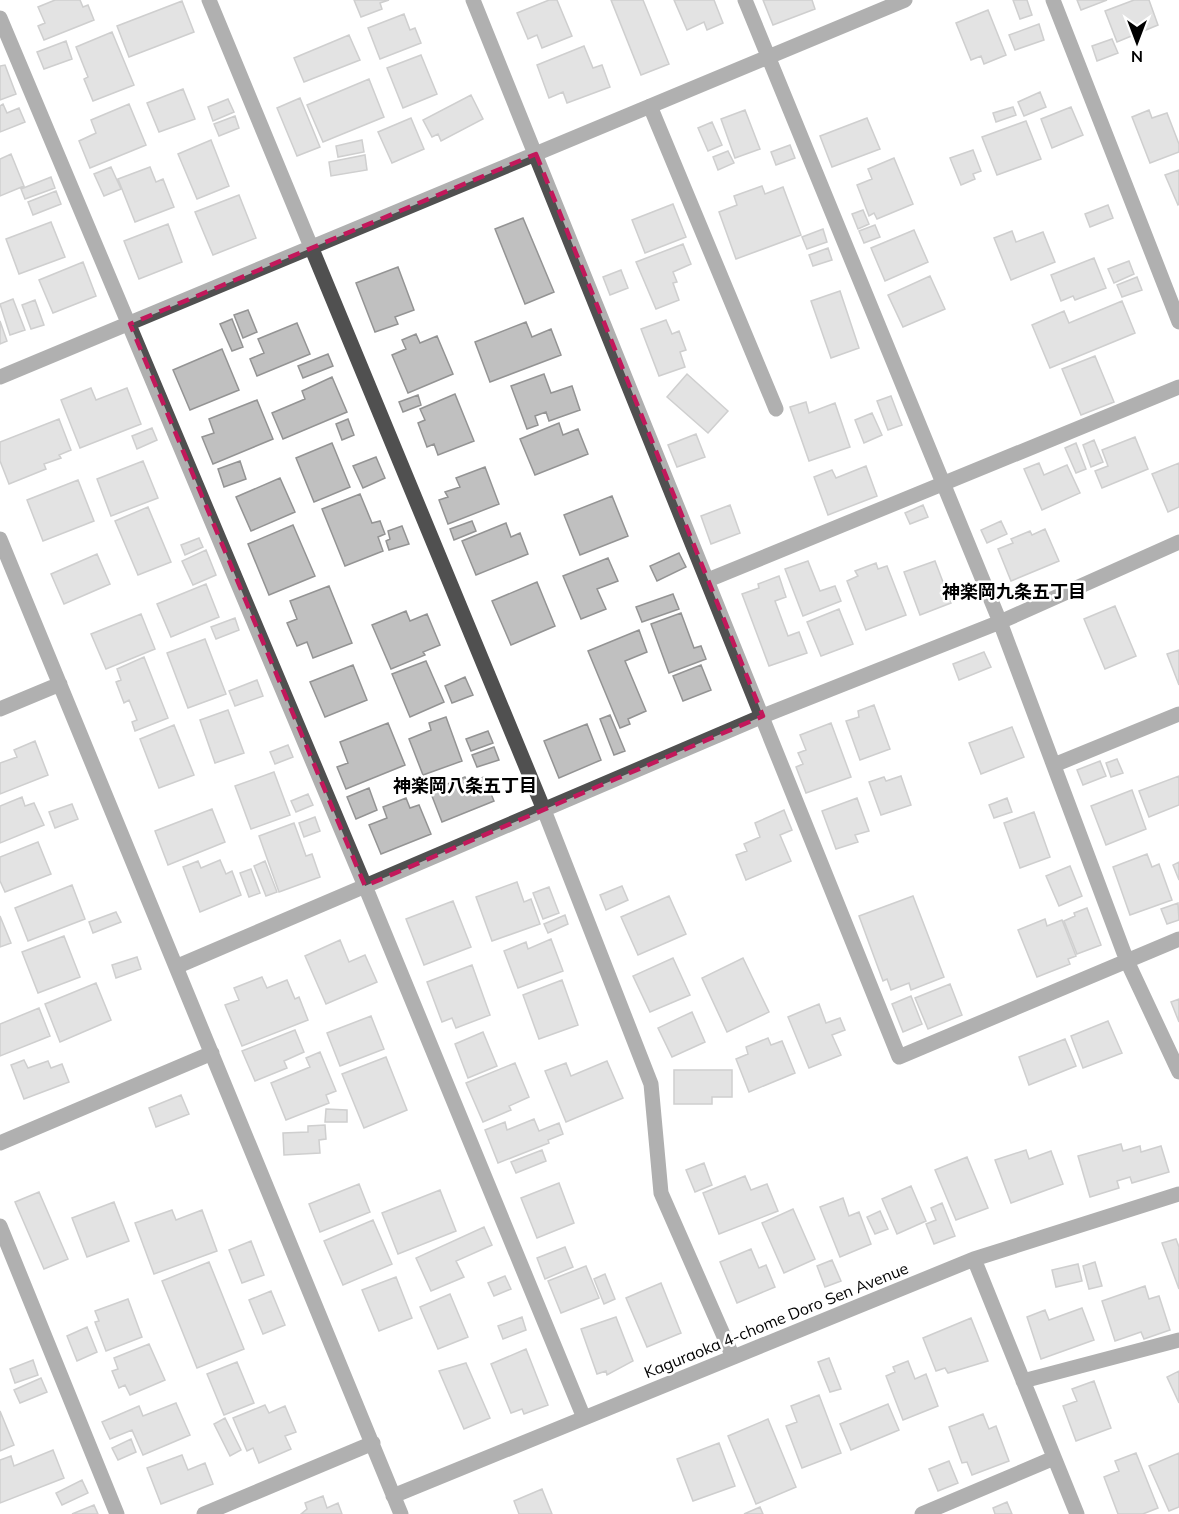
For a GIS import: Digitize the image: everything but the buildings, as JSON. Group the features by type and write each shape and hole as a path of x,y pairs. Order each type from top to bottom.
{"street":[{"path":"209,0 544,810 651,1084 661,1193 733,1357"},
{"path":"473,0 899,1057 1179,939"},
{"path":"744,0 1000,622 1126,961 1179,1072"},
{"path":"0,377 905,0"},
{"path":"1053,0 1179,322"},
{"path":"0,18 365,886 584,1418"},
{"path":"650,106 776,409"},
{"path":"708,580 1179,387"},
{"path":"0,539 178,966 400,1514"},
{"path":"178,966 763,716 1000,622 1179,542"},
{"path":"0,709 60,684"},
{"path":"1054,765 1179,714"},
{"path":"0,1143 212,1053"},
{"name":"Kaguraoka 4-chome Doro Sen Avenue","path":"393,1496 974,1259 1179,1194"},
{"path":"0,1226 117,1514"},
{"path":"974,1259 1077,1514"},
{"path":"1023,1381 1179,1340"},
{"path":"204,1514 373,1443"},
{"path":"922,1514 1054,1458"}],"highlighted area":[{"path":"536,154 763,716 365,886 130,324"}],"district":[{"name":"神楽岡九条五丁目","path":"1014,592"},
{"name":"神楽岡八条五丁目","path":"465,786"}]}
